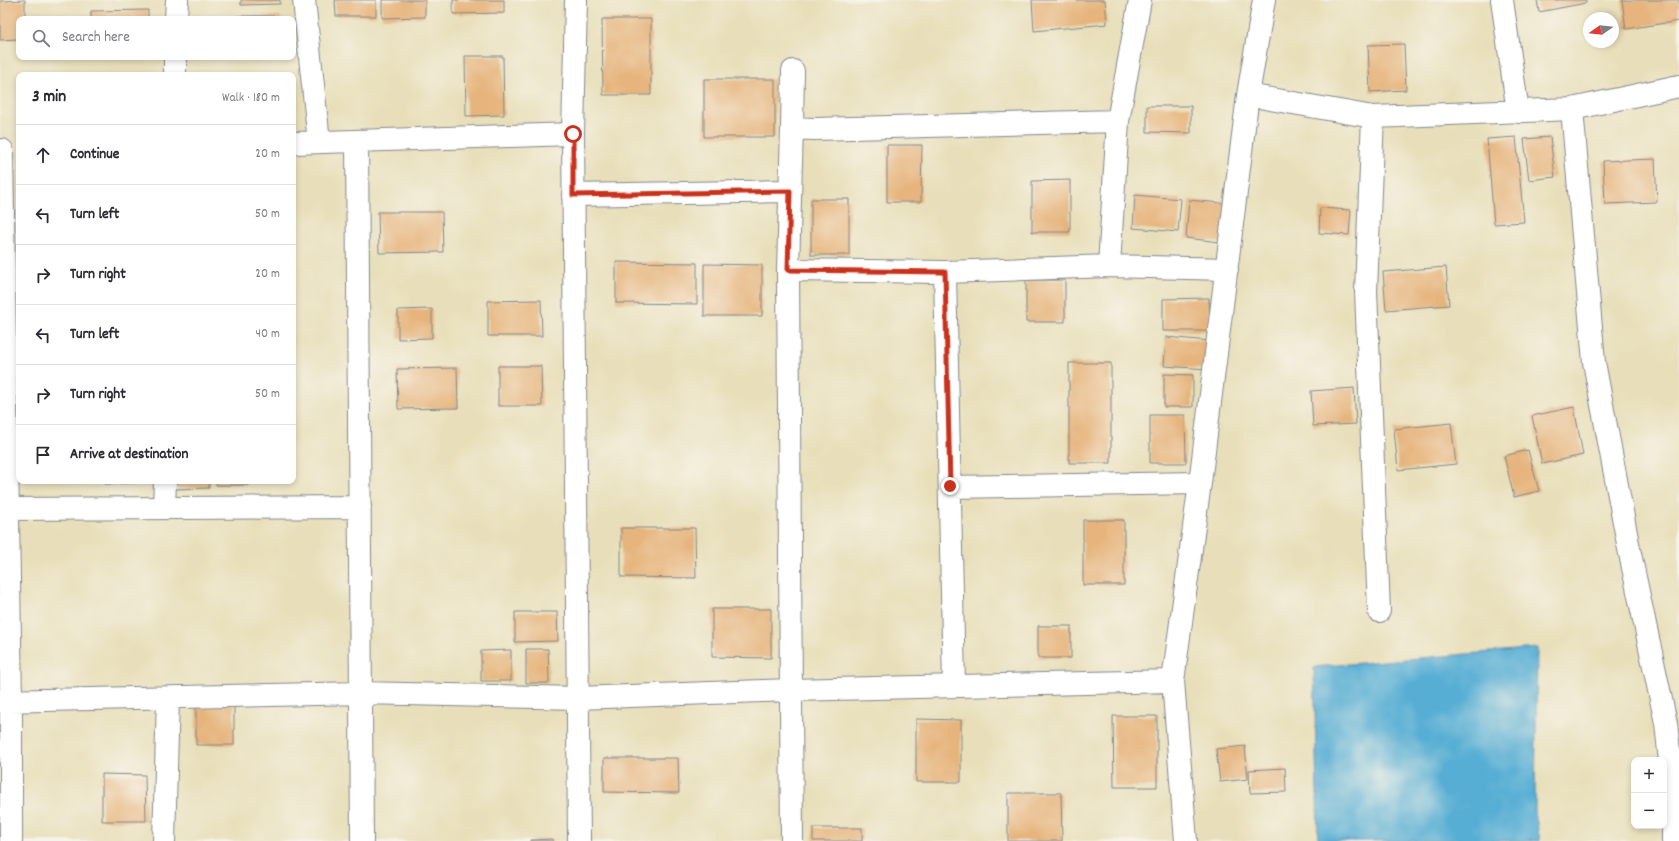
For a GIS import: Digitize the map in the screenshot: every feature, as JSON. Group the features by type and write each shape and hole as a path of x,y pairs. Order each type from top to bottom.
{"street":[{"path":"176,16 177,0"},
{"path":"304,0 319,142"},
{"path":"579,841 573,134 580,0"},
{"path":"1109,266 1118,121 1140,0"},
{"path":"1186,841 1173,681 1200,483 1248,95 1264,0"},
{"path":"1502,0 1518,112"},
{"path":"175,60 175,72"},
{"path":"792,841 788,270 793,71"},
{"path":"1248,95 1373,117 1572,109 1679,86"},
{"path":"1572,109 1594,362 1629,549 1666,723 1673,790 1673,841"},
{"path":"1373,117 1366,291 1379,611"},
{"path":"792,128 814,129 1118,121"},
{"path":"296,143 573,134"},
{"path":"357,141 362,841"},
{"path":"7,150 8,509 6,701 11,841"},
{"path":"573,195 790,191"},
{"path":"788,270 945,272 1109,266 1227,269"},
{"path":"945,272 954,686"},
{"path":"950,486 1200,483"},
{"path":"164,484 164,508"},
{"path":"8,509 360,507"},
{"path":"6,701 361,694 578,698 791,690 1173,681"},
{"path":"164,841 168,698"}],"water":[{"path":"1537,648 1535,812 1540,841 1318,841 1314,667"}],"building":[{"path":"25,0 25,16 16,16 16,39 0,40 0,1"},
{"path":"241,0 280,0 280,4 241,5"},
{"path":"335,0 376,0 376,16 336,16"},
{"path":"382,0 425,0 425,17 382,18"},
{"path":"453,0 504,0 504,13 453,14"},
{"path":"1032,0 1105,0 1107,24 1034,31"},
{"path":"1537,0 1586,0 1586,3 1539,12"},
{"path":"1622,0 1679,0 1679,21 1626,29"},
{"path":"148,10 148,16 91,16 91,11"},
{"path":"602,19 651,19 651,95 603,95"},
{"path":"1404,44 1406,90 1370,92 1368,45"},
{"path":"465,56 503,56 504,115 466,116"},
{"path":"704,79 775,79 775,137 704,137"},
{"path":"1147,106 1191,106 1191,133 1147,132"},
{"path":"1516,137 1524,222 1494,224 1487,139"},
{"path":"1550,137 1555,177 1529,180 1524,139"},
{"path":"887,145 922,145 921,202 887,202"},
{"path":"1655,159 1657,202 1605,204 1603,161"},
{"path":"1070,180 1070,232 1032,232 1032,181"},
{"path":"1135,195 1181,199 1178,232 1133,228"},
{"path":"811,199 849,199 849,255 811,255"},
{"path":"1189,200 1231,204 1227,243 1186,238"},
{"path":"1320,208 1351,210 1349,235 1319,233"},
{"path":"378,212 442,212 443,252 379,253"},
{"path":"616,262 697,263 697,304 616,303"},
{"path":"704,264 762,265 762,316 704,316"},
{"path":"1446,267 1449,305 1386,310 1383,272"},
{"path":"1026,280 1065,280 1065,322 1026,322"},
{"path":"1209,298 1210,331 1163,331 1163,299"},
{"path":"541,300 542,336 488,336 488,301"},
{"path":"432,309 432,338 398,339 398,310"},
{"path":"1166,337 1210,341 1208,369 1164,366"},
{"path":"1069,363 1111,363 1111,463 1069,463"},
{"path":"498,366 541,366 542,406 498,406"},
{"path":"457,368 458,408 398,409 397,369"},
{"path":"1164,374 1193,375 1193,407 1164,407"},
{"path":"1354,388 1356,424 1313,426 1311,391"},
{"path":"1574,407 1583,455 1542,464 1532,416"},
{"path":"1150,415 1185,415 1186,463 1150,463"},
{"path":"1451,423 1456,464 1398,470 1394,429"},
{"path":"1528,450 1539,491 1514,497 1504,456"},
{"path":"176,484 209,484 209,488 176,489"},
{"path":"216,484 248,484 248,485"},
{"path":"1083,520 1124,520 1124,585 1083,585"},
{"path":"621,528 695,528 696,578 621,577"},
{"path":"712,609 771,609 771,658 712,657"},
{"path":"515,612 557,612 558,641 515,642"},
{"path":"1038,626 1071,626 1071,658 1038,658"},
{"path":"526,649 548,649 549,683 526,683"},
{"path":"511,650 511,681 481,681 481,651"},
{"path":"196,700 234,700 234,745 196,745"},
{"path":"1113,716 1157,716 1157,787 1114,787"},
{"path":"916,719 961,720 961,782 916,782"},
{"path":"1245,746 1248,779 1220,782 1216,749"},
{"path":"604,758 678,758 679,793 604,792"},
{"path":"1285,768 1286,792 1250,793 1249,770"},
{"path":"102,774 145,775 146,821 102,821"},
{"path":"1008,793 1061,793 1062,841 1008,841"},
{"path":"813,828 862,828 862,841 813,841"},
{"path":"553,839 553,841 531,841 531,840"}],"route":[{"path":"573,134 573,195 790,191 788,270 945,272 950,486"}]}
